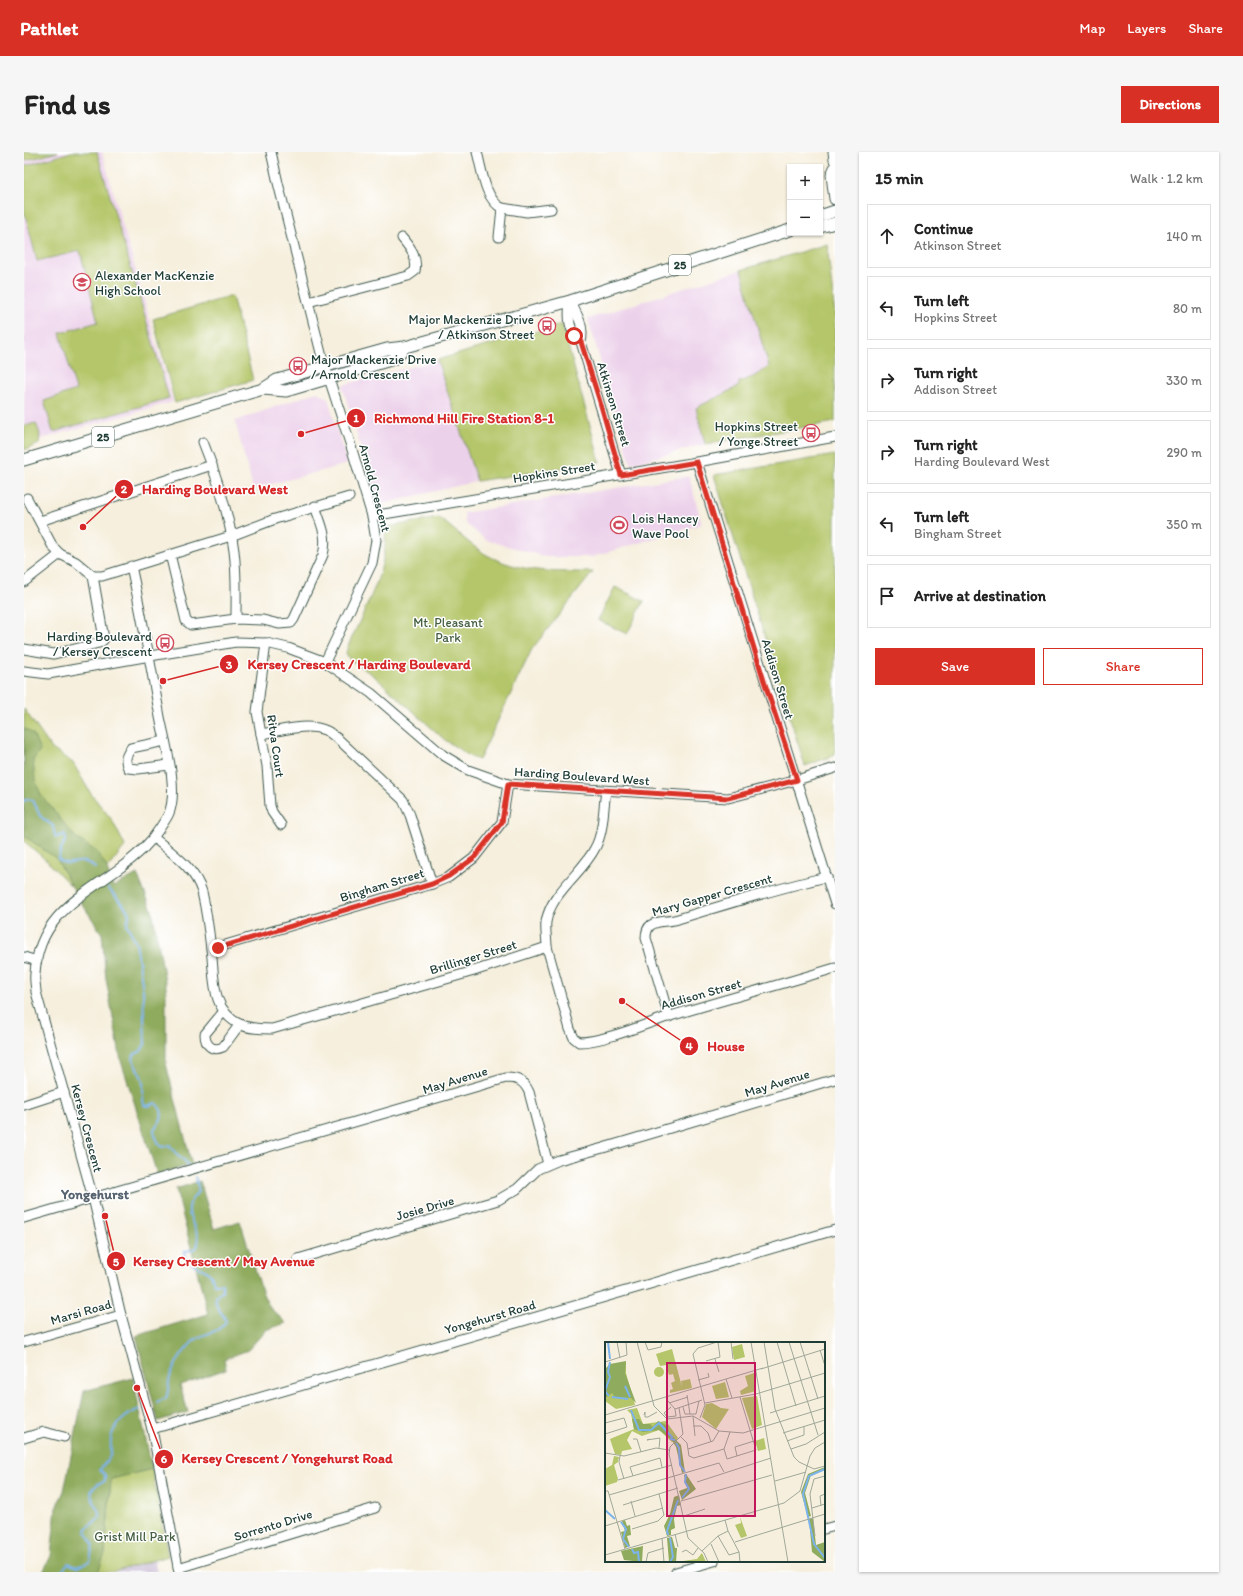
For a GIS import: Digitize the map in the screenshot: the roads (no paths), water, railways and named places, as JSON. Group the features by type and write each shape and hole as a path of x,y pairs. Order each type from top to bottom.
{"main road":[{"path":"834,152 835,160"},
{"path":"835,168 832,175 835,199"},
{"path":"823,215 835,211"},
{"path":"823,226 835,222"},
{"name":"25","path":"24,460 263,389 277,380 325,366 387,349 405,347 570,301 787,231"},
{"name":"25","path":"263,389 286,391 394,359 405,347"}],"street":[{"name":"Arnold Crescent","path":"271,152 325,366 372,516 376,540 372,563 325,662"},
{"path":"477,152 490,197 495,205 502,208 527,212 551,209"},
{"path":"499,237 502,208"},
{"path":"308,302 408,276 415,271 416,264 414,254 402,238"},
{"name":"Atkinson Street","path":"570,301 578,316 583,334 581,342 621,475"},
{"name":"Hopkins Street","path":"372,516 621,475 835,437"},
{"path":"203,442 224,501 232,536 236,571 236,619"},
{"name":"Addison Street","path":"697,462 764,681 797,780 835,904"},
{"path":"40,521 212,465"},
{"path":"27,498 53,547 60,554 76,562 93,576 102,576 232,536 275,518 348,497"},
{"path":"170,554 186,621 191,625 236,619 263,620 287,624 291,623 323,555 325,546 325,536 315,506"},
{"path":"24,582 60,554"},
{"path":"131,566 150,656"},
{"path":"24,649 54,654 102,641 104,633 93,576"},
{"name":"Harding Boulevard West","path":"24,671 48,674 236,642 266,643 288,648 325,662 371,693 443,755 468,770 508,784 728,798 797,780 835,768"},
{"name":"Ritva Court","path":"266,643 257,712 267,766 270,806 272,812 281,825"},
{"name":"Kersey Crescent","path":"150,656 170,765 172,783 170,812 154,838 143,849 100,883 69,904 61,912 45,936 37,961 35,975 36,992 93,1198 152,1429 178,1570"},
{"path":"261,734 293,728 317,728 328,731 337,738 403,800 410,816 432,884"},
{"path":"165,741 131,748 125,756 125,761 128,768 138,770 170,765"},
{"name":"Bingham Street","path":"212,949 432,884 449,876 474,858 502,822 508,784"},
{"path":"547,947 546,922 555,900 589,859 596,848 600,836 606,791"},
{"name":"Brillinger Street","path":"154,838 191,871 202,892 212,949 212,974 216,997 224,1011 240,1024 255,1029 272,1029 285,1026 474,971 547,947"},
{"name":"Mary Gapper Crescent","path":"669,1017 646,938 647,930 651,925 658,922 672,921 748,898 827,877"},
{"name":"Addison Street","path":"547,947 570,1029 576,1040 579,1042 594,1041 669,1017 835,968"},
{"path":"24,957 37,961"},
{"path":"224,1011 205,1034 207,1044 210,1047 215,1049 223,1047 240,1024"},
{"name":"May Avenue","path":"24,1218 506,1078 521,1080 529,1092 548,1164 835,1079"},
{"path":"24,1104 64,1092"},
{"name":"Josie Drive","path":"298,1259 498,1200 508,1196 538,1170 548,1164"},
{"name":"Yongehurst Road","path":"152,1429 835,1230"},
{"name":"Marsi Road","path":"24,1342 122,1314"},
{"path":"24,1438 44,1432 64,1437"},
{"name":"Sorrento Drive","path":"178,1570 375,1508"},
{"path":"825,1529 835,1526"},
{"path":"676,1572 711,1562"}],"waterway":[{"path":"24,801 28,799 33,800 40,816 53,826 55,836 57,837 64,834 66,838 60,852 59,859 67,863 85,862 95,868"},
{"path":"108,888 128,911 129,916 127,924 136,943 138,955 143,991 145,1044 141,1051 133,1055 133,1058 143,1082 144,1105 148,1106 155,1103 161,1109 161,1119 154,1129 156,1139 162,1147 170,1145 188,1165"},
{"path":"157,1402 166,1398 171,1373 180,1357 188,1347 199,1337 216,1331 226,1321 216,1303 217,1295 222,1292 222,1284 214,1284 212,1277 204,1270 190,1263 184,1253 185,1251 195,1249 198,1244 197,1235 189,1215 190,1201 197,1193 198,1189 198,1184 195,1177"},
{"path":"61,1572 68,1563 77,1567 90,1561 93,1544 86,1533 87,1528 100,1517 92,1497 91,1490 99,1483 105,1481 105,1475 100,1470 110,1455 111,1439 114,1429 126,1417 140,1409"}],"place":[{"name":"Alexander MacKenzie High School","path":"82,282"},
{"name":"Major Mackenzie Drive / Atkinson Street","path":"547,326"},
{"name":"Major Mackenzie Drive / Arnold Crescent","path":"298,366"},
{"name":"Hopkins Street / Yonge Street","path":"811,433"},
{"name":"Richmond Hill Fire Station 8-1","path":"301,434"},
{"name":"Lois Hancey Wave Pool","path":"619,525"},
{"name":"Harding Boulevard West","path":"83,527"},
{"name":"Harding Boulevard / Kersey Crescent","path":"165,643"},
{"name":"Kersey Crescent / Harding Boulevard","path":"163,681"},
{"name":"House","path":"622,1001"},
{"name":"Kersey Crescent / May Avenue","path":"105,1216"},
{"name":"Kersey Crescent / Yongehurst Road","path":"137,1388"}],"district":[{"name":"Yongehurst","path":"95,1194"}],"park label":[{"name":"Mt. Pleasant Park","path":"448,630"},
{"name":"Grist Mill Park","path":"135,1536"}]}
